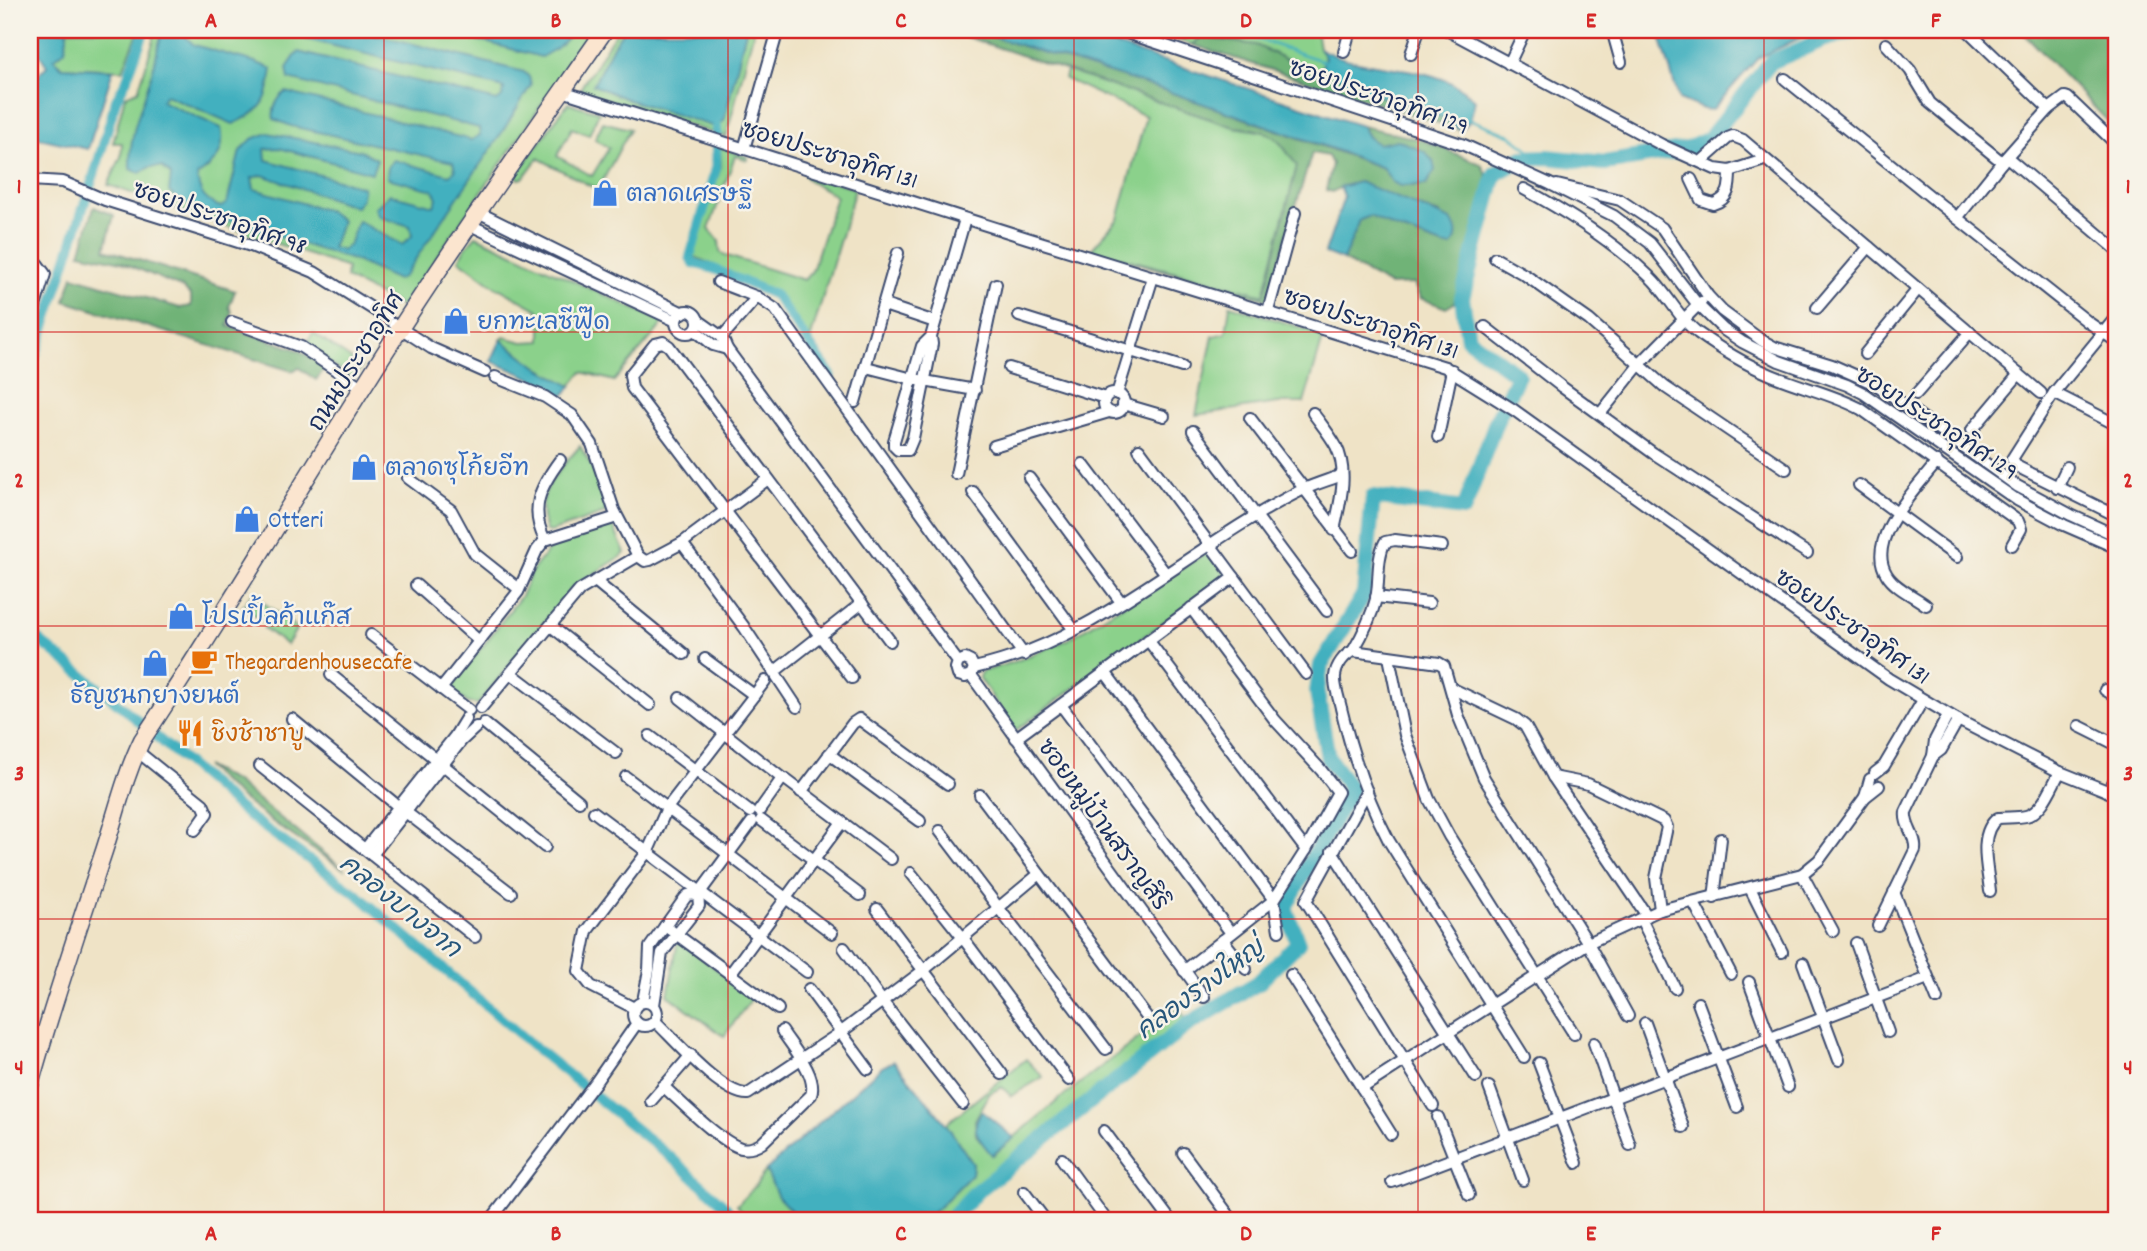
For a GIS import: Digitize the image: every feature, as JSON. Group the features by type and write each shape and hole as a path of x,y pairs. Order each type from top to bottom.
{"main road":[{"name":"ถนนประชาอุทิศ","path":"30,1086 54,998 139,746 229,607 363,388 394,323 474,218 605,30"}],"street":[{"path":"744,149 779,30"},
{"name":"ซอยประชาอุทิศ 129","path":"1118,30 1464,145 1614,216 1652,245 1698,305 1724,330 1760,353 1847,385 1892,412 1990,482 2029,506 2117,548"},
{"path":"1344,52 1350,30"},
{"path":"1411,54 1419,30"},
{"path":"1447,30 1662,145 1715,169 1730,171 1764,160"},
{"path":"1509,64 1525,30"},
{"path":"1612,30 1621,62"},
{"path":"1967,30 2049,109"},
{"path":"1886,44 1910,70 1930,103 2117,250"},
{"path":"1785,79 1957,218 2117,342"},
{"name":"ซอยประชาอุทิศ 131","path":"562,91 1452,370 1514,410 1855,656 1923,700 2060,772 2113,793"},
{"path":"1957,218 2049,109 2065,97 2117,145"},
{"path":"1697,160 1733,136 1743,140 2041,393"},
{"path":"1691,179 1701,200 1713,204 1724,199 1728,193 1730,171"},
{"name":"ซอยประชาอุทิศ 98","path":"30,180 73,186 106,200 251,246 314,272 431,348 560,405 572,415 592,444 617,517 638,556"},
{"name":"ซอยประชาอุทิศ 129","path":"1548,183 1620,200 1664,230 1708,296 1722,311 1761,340 1877,385 2017,486 2117,536"},
{"path":"1524,189 1564,210 1645,272 1695,331 1717,346 1766,373 1834,396 1861,409 2018,521 2020,534 2012,545"},
{"path":"1268,311 1295,213"},
{"name":"ซอยหมู่บ้านสราญสิริ","path":"474,218 680,317 692,313 697,325 713,345 727,349"},
{"path":"919,380 894,441 898,450 909,449 919,380 922,346 931,337 965,219"},
{"path":"1652,245 1664,230"},
{"path":"1817,308 1869,247"},
{"path":"855,402 898,253"},
{"path":"30,254 45,274 30,322"},
{"path":"1495,258 1542,286 1589,320 1639,365 1711,420 1786,469"},
{"path":"1109,412 1104,404 1111,396 1131,351 1153,277"},
{"path":"718,282 757,297 775,309 1024,654"},
{"path":"956,474 996,284"},
{"path":"1865,354 1918,289"},
{"path":"1600,414 1639,365 1708,296"},
{"path":"722,337 757,297"},
{"path":"884,305 935,323"},
{"path":"1019,316 1182,367"},
{"path":"2117,316 2054,393 2012,459 2018,467 2117,516"},
{"name":"ซอยหมู่บ้านสราญสิริ","path":"680,317 678,327 682,332 689,333 697,325"},
{"path":"232,322 301,347 363,388"},
{"name":"ซอยหมู่บ้านสราญสิริ","path":"697,325 722,337 727,349 958,662 958,675 965,677 973,672 1016,738 1203,997"},
{"path":"1485,327 1653,453 1807,553"},
{"path":"1916,394 1970,332"},
{"path":"852,678 632,388 630,375 655,344 663,342 668,346 890,641"},
{"path":"866,367 975,390"},
{"path":"1009,368 1122,398 1124,404"},
{"path":"1438,437 1452,370"},
{"path":"1972,430 2019,374"},
{"path":"2054,393 2117,425"},
{"path":"994,446 1109,412 1118,412 1124,404"},
{"path":"1124,404 1164,416"},
{"path":"1313,413 1335,445 1342,463 1342,495 1334,530"},
{"path":"1250,418 1352,551"},
{"path":"1193,431 1327,611"},
{"path":"1936,443 1943,433"},
{"path":"1139,449 1306,674"},
{"path":"545,540 536,516 538,500 560,460"},
{"path":"1926,605 1888,577 1880,558 1883,539 1937,462"},
{"path":"1083,464 1166,574"},
{"path":"2057,488 2067,467"},
{"path":"973,672 1024,654 1073,630 1255,516 1304,489 1342,475"},
{"path":"408,478 451,510 475,554 519,589"},
{"path":"1029,478 1121,602"},
{"path":"481,708 580,590 638,556 642,560 650,560 682,543 768,479"},
{"path":"1859,485 1956,557"},
{"path":"973,492 1073,630"},
{"path":"441,689 519,589 537,550 545,540 617,517"},
{"path":"1442,546 1395,540 1385,542 1381,551 1376,597 1366,629 1353,651 1347,654 1339,665 1335,681 1352,750 1377,818 1524,1057"},
{"path":"682,543 797,707"},
{"path":"1016,738 1234,577"},
{"path":"595,581 684,654"},
{"path":"416,585 479,641"},
{"path":"1376,597 1429,603"},
{"path":"774,672 862,603"},
{"path":"1184,971 1274,900 1306,850 1334,801 1337,790 1276,720 1191,608"},
{"path":"551,626 650,705"},
{"path":"371,635 441,689 468,714 470,725 480,725 579,801"},
{"path":"1148,640 1306,850"},
{"path":"1353,651 1439,663 1446,670 1458,715 1484,778 1588,943 1628,1016"},
{"path":"1389,657 1405,735 1429,799 1449,836 1574,1034"},
{"path":"705,659 754,695"},
{"path":"1105,672 1274,900 1279,931"},
{"path":"512,674 616,753"},
{"path":"331,675 545,847"},
{"path":"637,1024 648,1026 655,1021 657,1013 644,1005 590,986 579,971 587,931 648,852 667,808 765,681"},
{"path":"1451,688 1521,722 1553,777 1644,917 1675,988"},
{"path":"2105,690 2117,697"},
{"path":"680,698 891,859"},
{"path":"1362,1088 1588,943 1660,910 1802,874 1819,860 1865,797 1923,700"},
{"path":"1061,705 1227,936 1245,969"},
{"path":"368,852 439,762 468,714 475,707 481,708 485,713 480,725 439,762"},
{"path":"1878,926 1916,850 1905,817 1906,812 1933,756 1941,750 1953,717"},
{"path":"292,719 402,809 512,893"},
{"path":"801,792 853,723 859,719 948,784"},
{"path":"2079,726 2117,745"},
{"path":"650,736 860,895"},
{"path":"139,746 203,804 207,813 195,830"},
{"path":"829,754 920,821"},
{"path":"260,766 475,937"},
{"path":"1990,891 1986,842 1990,827 1998,818 2033,813 2040,807 2060,772"},
{"path":"2113,793 2117,776"},
{"path":"626,777 832,933"},
{"path":"1553,777 1588,784 1664,821 1667,827 1656,878 1660,910"},
{"path":"637,1024 632,1015 644,1005 662,953 699,906 699,892 783,779"},
{"path":"1367,791 1306,901 1435,1111 1469,1195"},
{"path":"979,795 1149,1020"},
{"path":"594,812 807,972"},
{"path":"730,974 842,822"},
{"path":"940,831 1106,1049"},
{"path":"1714,898 1721,839"},
{"path":"1332,850 1476,1077"},
{"path":"911,873 1069,1080"},
{"path":"655,1021 720,1083 728,1089 748,1094 841,1033 924,970 1039,874"},
{"path":"1802,874 1833,931"},
{"path":"1750,888 1782,952"},
{"path":"644,1005 650,947 685,898 699,892"},
{"path":"1894,892 1937,999"},
{"path":"1694,903 1731,974"},
{"path":"877,909 1002,1074"},
{"path":"665,926 778,1009"},
{"path":"1856,943 1888,1032"},
{"path":"844,948 963,1104"},
{"path":"1803,963 1839,1060"},
{"path":"1291,975 1391,1134"},
{"path":"1392,1182 1928,978"},
{"path":"1749,982 1788,1087"},
{"path":"809,989 868,1069"},
{"path":"1699,1003 1737,1107"},
{"path":"1645,1023 1683,1127"},
{"path":"490,1221 596,1083 637,1024"},
{"path":"663,1086 734,1145 754,1148 811,1095 813,1087 812,1077 782,1031"},
{"path":"1594,1043 1630,1145"},
{"path":"651,1101 691,1055"},
{"path":"1539,1063 1577,1163"},
{"path":"1489,1087 1523,1180"},
{"path":"1104,1132 1171,1221"},
{"path":"1183,1153 1233,1221"},
{"path":"1062,1159 1107,1221"},
{"path":"1024,1192 1046,1221"},
{"path":"2002,1220 2046,1221"}],"green space":[{"path":"68,30 139,30 123,70 62,67 53,59 63,50"},
{"path":"152,30 593,30 402,307 346,278 347,268 108,185 121,157 122,143 113,143 125,96 138,91 154,39"},
{"path":"618,30 624,30 594,85 629,100 717,126 724,120 746,30 754,30 726,137 580,91"},
{"path":"946,30 971,30 1164,90 1383,168 1392,180 1401,185 1426,185 1368,137 1362,126 1422,140 1481,164 1487,182 1454,303 1446,308 1420,298 1414,284 1389,285 1343,260 1360,220 1370,216 1445,246 1440,214 1393,198 1359,182 1332,192 1326,190 1332,164 1328,156 1312,153 1267,300 1091,250 1264,295 1297,166 1278,140 1265,132 1234,127"},
{"path":"1316,30 1319,48 1325,57 1322,68 1311,75 1286,61 1245,46 1201,37 1193,45 1152,31"},
{"path":"2020,30 2117,30 2117,131"},
{"path":"1201,37 1256,45 1290,61 1311,75 1322,68 1362,90 1443,118 1461,130 1193,45"},
{"path":"1067,71 1234,127 1271,133 1278,139 1297,166 1264,295 1091,250 1118,219 1146,116 1065,79"},
{"path":"568,103 599,112 589,135 572,128 557,156 592,176 609,148 595,139 603,122 630,129 598,190 538,158 523,178 519,179 516,175"},
{"path":"720,147 748,157 747,160 735,156 709,229 719,241 720,252 804,280 812,271 836,197 804,175 809,172 855,189 810,340 778,294 693,256 721,166"},
{"path":"94,207 114,215 105,249 235,291 229,307 232,312 228,326 298,350 326,367 316,380 299,368 292,371 65,301 73,276 180,308 191,306 191,296 183,288 122,262 80,253"},
{"path":"476,236 663,322 614,381 582,372 571,386 539,368 501,340 504,337 523,342 541,341 538,310 493,285 459,260"},
{"path":"1230,305 1324,335 1304,403 1278,403 1196,415 1213,336 1226,333"},
{"path":"313,333 362,367 354,379 304,347"},
{"path":"580,446 592,467 606,508 605,513 550,532 546,531 543,517 545,494 556,475"},
{"path":"612,524 625,553 573,587 478,704 468,703 450,689 521,596 532,571 554,543"},
{"path":"1209,551 1227,576 1015,731 979,677 981,672 1014,662 1067,640"},
{"path":"252,594 297,628 287,645 264,628 267,624 243,606"},
{"path":"205,766 236,782 345,870 255,808"},
{"path":"678,940 753,997 724,1036 668,995"},
{"path":"1178,1008 1186,1018 1019,1149 962,1200 943,1221 925,1221 972,1174 973,1164 946,1124 1026,1059 1043,1077 1011,1096 1002,1087 990,1093 975,1120 976,1135 993,1155 1062,1097"},
{"path":"766,1170 778,1197 801,1221 749,1221 737,1205"}],"water":[{"path":"30,30 68,30 65,50 54,59 62,67 113,70 88,149 30,136 30,82 47,66 40,55 30,54"},
{"path":"163,30 179,30 194,45 272,69 263,104 252,114 233,124 166,95 161,101 221,128 222,144 218,156 197,176 201,192 211,202 221,207 227,203 240,151 252,139 268,133 361,151 377,159 372,173 279,148 265,149 266,160 363,187 362,198 356,207 262,175 252,178 254,189 329,211 342,221 332,248 342,250 349,245 358,221 402,245 412,236 410,226 379,217 375,208 390,194 434,206 437,198 433,190 387,178 388,166 394,160 449,175 455,171 453,162 291,126 274,119 275,108 283,94 286,92 471,140 480,135 479,128 289,79 287,68 298,52 497,101 502,97 504,88 297,37 296,30 358,30 524,72 531,85 503,131 404,276 397,280 356,261 217,217 181,202 169,192 171,175 162,167 150,167 140,173 130,169 134,131"},
{"path":"439,30 575,30 557,48 541,57"},
{"path":"624,30 746,30 724,121 712,126 629,100 593,85"},
{"path":"971,30 1069,30 1362,126 1368,137 1378,144 1398,140 1425,152 1433,161 1435,170 1426,185 1400,186 1392,182 1383,168 1336,150 1164,90"},
{"path":"1658,30 1729,30 1733,33 1737,30 1800,30 1806,35 1758,58 1712,110 1679,99"},
{"path":"1319,48 1352,61 1441,78 1464,90 1475,100 1470,121 1461,130 1443,118 1362,90 1322,68 1325,57"},
{"path":"1359,182 1451,220 1456,233 1452,246 1445,246 1393,227 1370,216 1360,220 1343,260 1325,253 1344,197 1340,187"},
{"path":"501,340 539,368 571,386 563,396 550,386 491,361"},
{"path":"894,1061 946,1124 973,1164 972,1174 925,1221 801,1221 778,1197 766,1170 882,1067"},
{"path":"982,1111 1014,1138 992,1155 977,1134 976,1123"}],"waterway":[{"path":"30,373 116,100 145,30"},
{"path":"1230,30 1326,62"},
{"path":"1815,30 1825,39"},
{"name":"คลองรางใหญ่","path":"949,1221 977,1191 1187,1025 1258,983 1298,943 1285,907 1351,789 1328,758 1317,692 1321,665 1364,594 1373,497 1464,509 1496,422 1518,375 1468,339 1462,298 1495,174 1523,158 1547,157 1605,163 1688,149 1709,139 1771,62 1825,39 1858,30"},
{"path":"1469,119 1510,135 1539,157"},
{"path":"717,127 717,133"},
{"path":"716,148 716,168 690,257 693,263 775,295 831,375"},
{"name":"คลองบางจาก","path":"30,633 121,706 247,815 358,895 532,1045 674,1160 725,1206 736,1221"}],"place":[{"name":"ตลาดเศรษฐี","path":"605,193"},
{"name":"ยกทะเลซีฟู๊ด","path":"456,321"},
{"name":"ตลาดซุโก้ยอีท","path":"364,467"},
{"name":"Otteri","path":"247,519"},
{"name":"โปรเปิ้ลค้าแก๊ส","path":"181,616"},
{"name":"Thegardenhousecafe","path":"204,661"},
{"name":"ธัญชนกยางยนต์","path":"155,663"},
{"name":"ชิงช้าชาบู","path":"190,733"}]}
